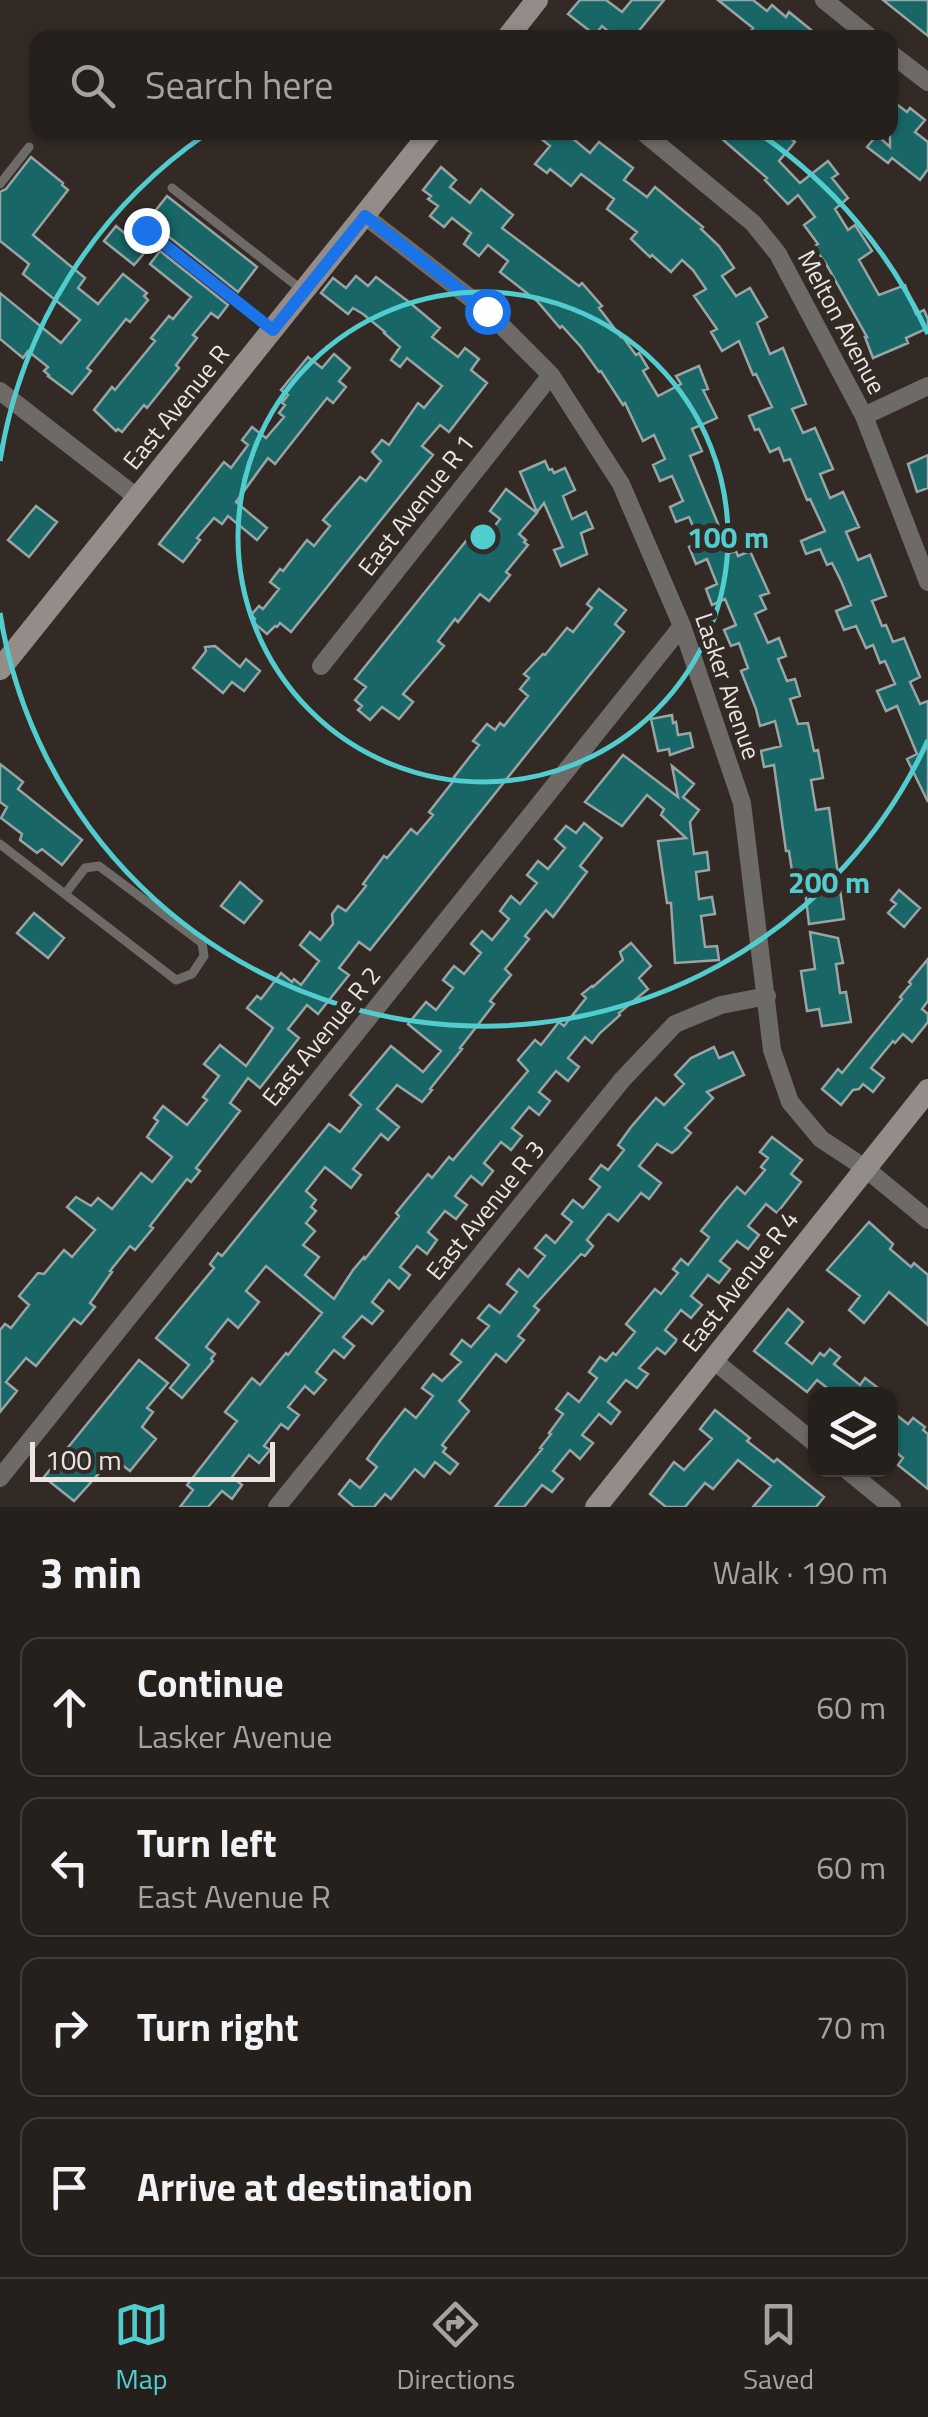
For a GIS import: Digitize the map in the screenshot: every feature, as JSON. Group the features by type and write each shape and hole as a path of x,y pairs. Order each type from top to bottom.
{"main road":[{"path":"519,30 537,0"},
{"name":"East Avenue R","path":"0,669 425,140"},
{"name":"East Avenue R 4","path":"596,1507 928,1090"}],"street":[{"path":"824,0 861,30"},
{"path":"898,59 928,82"},
{"name":"Melton Avenue","path":"652,140 752,224 778,254 864,416 928,582"},
{"name":"Lasker Avenue","path":"365,216 487,311 550,375 621,484 682,626 742,803 772,1050 790,1102 821,1139 865,1168 928,1220"},
{"name":"East Avenue R 1","path":"321,666 550,375"},
{"path":"864,416 928,386"},
{"path":"0,392 138,498"},
{"name":"East Avenue R 2","path":"0,1478 682,626"},
{"name":"East Avenue R 3","path":"278,1507 622,1080 676,1024 721,1005 767,996"},
{"path":"713,1360 808,1437"},
{"path":"852,1477 869,1500 892,1507"}],"lane":[{"path":"0,184 29,147"},
{"path":"172,188 304,292"},
{"path":"146,230 273,330"},
{"path":"0,844 64,894 176,980 192,974 204,956 202,944 99,866 86,868 64,894"}],"building":[{"path":"580,0 606,0 622,12 632,0 664,0 640,30 607,30 602,26 589,30 568,14"},
{"path":"718,0 753,0 767,11 772,5 786,17 789,12 811,30 752,30"},
{"path":"883,0 928,0 928,36"},
{"path":"898,105 907,112 910,108 925,120 915,132 928,142 928,169 920,180 892,158 888,163 867,147 873,140 882,140 890,147 890,140 898,140"},
{"path":"543,140 575,140 590,153 599,142 633,168 624,180 647,197 655,187 703,227 734,268 722,276 736,296 750,288 767,317 757,323 770,354 783,348 806,404 792,409 803,433 815,428 833,469 820,474 830,498 843,492 859,527 846,532 858,560 870,555 886,596 872,601 882,626 886,625 893,642 904,638 920,677 910,682 920,704 928,701 928,802 907,759 917,754 897,706 886,711 877,691 895,684 885,661 880,663 873,645 866,648 856,626 844,630 836,611 851,605 841,581 820,549 806,554 801,541 825,531 790,459 784,461 779,448 770,452 749,416 772,407 739,341 722,351 711,332 717,329 694,296 706,289 693,270 682,260 671,272 650,257 631,239 637,232 607,209 614,199 581,174 571,186 550,169 547,173 535,164 550,146"},
{"path":"723,140 793,140 795,142 779,161 800,183 828,161 838,174 832,178 848,198 835,209 848,230 855,225 872,251 859,260 879,295 905,285 916,314 924,310 928,328 906,338 908,343 873,358 867,337 813,247 818,244 804,225 815,217 798,195 788,204 767,178"},
{"path":"31,157 68,190 33,235 85,278 78,288 98,304 123,274 147,293 144,296 148,300 130,322 126,319 87,368 91,371 72,394 48,376 44,371 48,367 28,351 23,358 0,339 0,293 61,343 80,320 23,274 29,264 0,241 0,192"},
{"path":"441,167 456,180 450,187 470,203 481,189 513,215 502,228 579,286 582,283 621,337 636,355 639,353 648,368 643,371 658,396 681,384 676,376 699,366 708,389 703,390 717,418 692,429 702,451 690,456 730,553 736,551 738,556 750,551 769,593 760,596 766,609 755,614 768,643 779,638 786,656 778,659 787,681 795,679 800,696 790,699 798,724 808,723 814,751 818,750 823,778 811,780 816,810 829,808 844,919 809,924 805,890 795,891 774,765 764,767 761,751 781,746 775,721 760,726 741,671 748,668 739,643 731,646 724,630 736,625 725,599 712,605 706,589 717,584 707,559 696,564 689,547 700,542 689,517 676,522 670,507 683,501 672,476 660,481 653,465 665,459 654,435 643,441 625,403 581,347 537,301 500,272 508,261 488,245 479,256 464,244 471,233 452,218 444,227 430,216 438,206 423,190"},
{"path":"167,196 257,267 238,292 148,220"},
{"path":"116,226 146,251 134,265 104,241"},
{"path":"160,251 228,305 218,318 211,313 193,335 197,338 176,365 179,368 147,408 144,405 122,432 116,431 94,410 155,341 151,338 169,316 173,319 191,297 150,264"},
{"path":"356,276 368,286 376,277 440,328 432,337 458,357 465,348 479,359 471,370 487,383 449,432 440,425 422,446 433,455 291,632 280,623 267,634 251,615 259,606 263,609 279,589 270,582 307,540 314,546 330,526 323,520 360,477 366,481 381,461 372,452 382,440 389,445 418,403 424,408 442,386 407,358 400,367 391,360 400,347 385,332 363,314 353,308 348,314 321,293 333,278 346,288"},
{"path":"334,354 350,368 339,381 346,387 333,403 327,398 275,464 268,458 236,502 267,528 257,540 228,516 222,524 214,518 183,562 159,544 224,462 231,468 248,445 242,440 252,427 266,438 284,417 279,413 288,395 281,390 308,357 322,368"},
{"path":"928,455 928,488 917,492 908,464"},
{"path":"545,461 554,473 565,468 575,490 563,496 572,519 586,512 593,528 581,533 587,554 561,566 554,550 563,547 544,503 537,512 520,472"},
{"path":"506,489 537,513 519,534 528,545 489,601 480,594 438,641 444,646 403,694 413,702 399,719 382,707 370,720 358,710 362,706 355,700 366,687 355,679 470,536 480,545 500,519 490,511"},
{"path":"36,506 57,522 29,557 8,540"},
{"path":"599,589 626,610 615,624 624,632 370,950 359,942 339,968 349,975 318,1014 307,1005 288,1029 299,1038 260,1088 248,1078 230,1103 240,1111 196,1168 200,1171 191,1182 187,1179 135,1250 130,1246 110,1271 90,1303 95,1307 81,1324 74,1319 36,1366 26,1358 6,1382 17,1391 0,1412 0,1330 5,1324 11,1328 29,1305 19,1296 38,1273 44,1274 64,1250 72,1257 95,1230 67,1207 76,1197 91,1206 98,1198 112,1209 141,1173 152,1182 172,1157 147,1137 163,1106 187,1125 207,1100 203,1097 219,1076 204,1064 220,1045 246,1066 273,1028 247,1008 257,996 261,999 281,973 301,985 319,961 300,945 310,932 320,940 333,924 332,914 338,906 346,911 384,856 387,858 411,829 417,834 433,815 429,812 479,745 473,741 487,724 495,730 500,723 504,726 528,696 520,689 529,678 524,674 567,628 573,632 592,608 587,604"},
{"path":"215,646 240,667 246,659 260,671 244,691 232,682 223,693 193,668 205,647"},
{"path":"672,715 678,735 690,733 693,747 670,755 669,749 658,751 651,719"},
{"path":"623,755 678,797 672,766 694,784 683,797 699,810 690,822 694,854 707,852 709,870 696,872 699,899 712,897 715,914 701,916 705,947 717,946 719,960 675,963 671,903 667,903 658,841 686,838 661,815 664,809 647,795 622,826 585,802"},
{"path":"0,764 23,782 18,789 82,840 62,865 42,849 37,853 20,840 22,834 1,818 7,807 0,802"},
{"path":"584,823 602,838 580,866 587,872 553,917 546,910 525,936 529,939 505,969 511,975 490,1001 494,1004 432,1090 422,1102 397,1085 377,1109 399,1127 388,1140 381,1134 353,1169 361,1175 351,1188 325,1167 306,1191 316,1200 311,1207 316,1211 306,1223 315,1231 303,1245 319,1257 305,1275 334,1299 428,1174 432,1178 449,1157 453,1160 528,1071 518,1060 535,1040 541,1045 559,1022 564,1026 586,998 582,994 623,960 620,952 631,943 651,966 639,978 648,989 592,1043 585,1037 568,1058 579,1067 568,1081 556,1071 539,1092 550,1101 539,1115 529,1107 512,1128 522,1136 511,1150 501,1142 484,1163 493,1171 482,1185 471,1176 455,1196 467,1205 456,1219 445,1211 428,1232 437,1240 427,1254 417,1246 400,1267 410,1275 399,1289 389,1280 372,1302 383,1311 372,1324 362,1316 343,1337 354,1346 344,1358 334,1350 316,1372 326,1380 314,1394 305,1386 288,1407 299,1415 288,1429 281,1424 264,1446 270,1450 259,1463 249,1455 232,1477 242,1485 232,1499 222,1491 208,1507 180,1507 193,1490 187,1485 237,1421 225,1412 252,1378 260,1385 322,1313 266,1266 246,1291 259,1302 238,1328 228,1319 206,1347 215,1354 213,1361 182,1398 170,1388 189,1365 156,1338 214,1268 210,1264 218,1253 222,1256 329,1124 340,1132 361,1105 350,1095 391,1046 423,1072 441,1051 408,1024 426,1002 436,1010 453,988 443,980 454,966 464,974 481,953 471,944 482,931 492,940 509,919 500,911 511,896 520,904 537,883 527,875 538,861 548,869 565,848 555,839 566,826 576,833"},
{"path":"240,882 262,901 244,923 221,906"},
{"path":"899,890 920,908 904,927 888,913 896,904 891,900"},
{"path":"34,913 64,938 48,958 17,933"},
{"path":"810,932 838,938 843,963 836,964 840,993 846,992 851,1022 822,1026 819,1009 807,1011 801,971 815,969"},
{"path":"928,959 928,1001 922,1009 928,1014 928,1022 912,1042 903,1034 893,1041 871,1068 884,1078 873,1092 863,1084 841,1105 822,1089 838,1069 842,1073 902,999 909,982"},
{"path":"714,1047 719,1058 733,1052 744,1075 707,1092 713,1098 685,1128 691,1133 672,1153 657,1144 639,1166 661,1183 649,1199 641,1193 618,1221 607,1215 587,1240 593,1246 585,1256 581,1254 534,1306 539,1310 518,1336 524,1340 506,1362 496,1354 459,1401 469,1411 442,1445 446,1448 443,1452 458,1464 450,1474 435,1462 424,1477 415,1469 391,1499 385,1494 374,1507 354,1507 339,1494 350,1480 360,1488 377,1467 367,1459 405,1409 416,1418 433,1396 422,1388 433,1374 442,1381 461,1362 451,1354 462,1340 471,1347 489,1326 478,1318 489,1305 500,1313 517,1292 507,1284 519,1269 528,1277 545,1256 535,1248 546,1235 555,1243 572,1222 562,1214 573,1200 583,1208 600,1187 590,1179 601,1165 608,1170 624,1150 618,1145 631,1127 656,1098 664,1105 684,1084 675,1075 691,1058"},
{"path":"772,1137 802,1160 791,1174 801,1182 777,1213 766,1204 748,1226 759,1235 748,1249 737,1241 720,1261 730,1269 719,1283 708,1275 691,1296 702,1305 691,1318 681,1310 665,1330 677,1340 665,1354 657,1348 639,1368 648,1374 637,1388 626,1380 608,1402 620,1412 611,1424 599,1414 582,1435 593,1443 580,1459 570,1450 553,1471 563,1479 552,1492 542,1485 524,1507 495,1507 542,1449 563,1414 556,1409 568,1393 579,1402 597,1378 589,1372 600,1357 606,1361 613,1353 616,1355 635,1332 626,1324 655,1289 661,1294 678,1273 673,1269 681,1259 688,1265 709,1237 701,1231 737,1187 745,1194 765,1170 761,1167 768,1158 760,1152"},
{"path":"869,1222 893,1244 890,1249 928,1275 928,1325 889,1292 864,1323 849,1310 860,1296 827,1270"},
{"path":"788,1309 803,1322 786,1343 812,1364 820,1353 824,1356 830,1349 840,1357 834,1364 860,1385 865,1378 877,1387 826,1387 817,1380 807,1392 754,1351"},
{"path":"139,1360 168,1383 147,1408 153,1412 142,1427 156,1439 130,1471 113,1458 74,1501 44,1477"},
{"path":"715,1410 750,1438 747,1441 774,1462 777,1459 824,1497 816,1507 753,1507 771,1486 738,1460 713,1489 705,1483 685,1507 666,1507 650,1494 674,1462 684,1470 712,1439 700,1429"},
{"path":"898,1416 908,1424 913,1418 928,1434 928,1489 898,1465 903,1458 898,1454"}],"route":[{"path":"146,230 273,330 365,216 487,311"}]}
